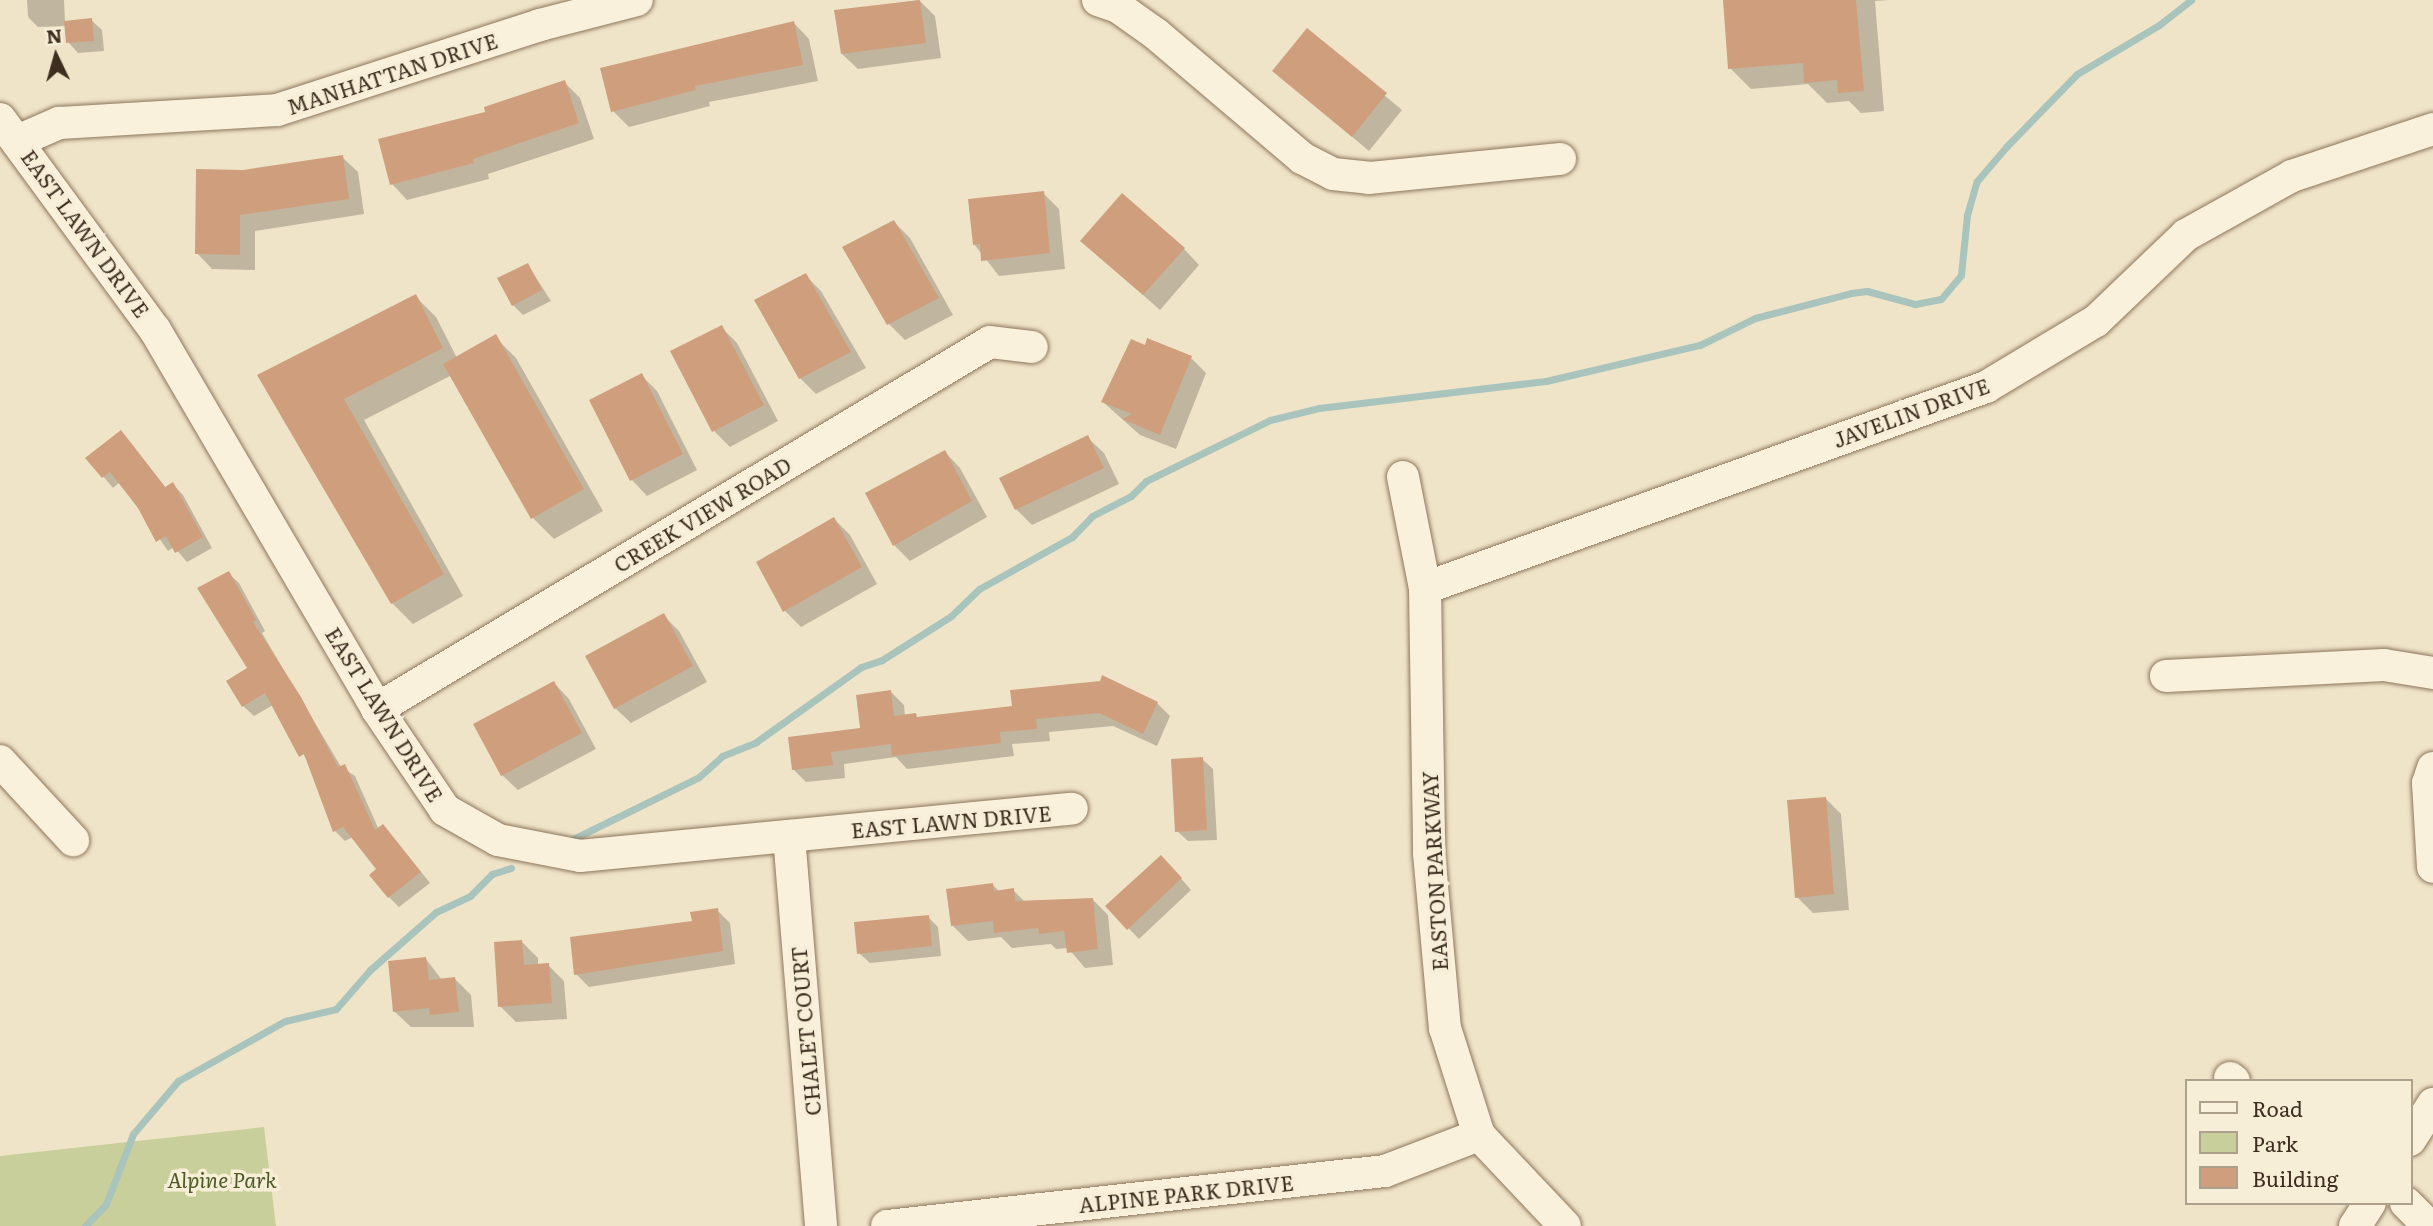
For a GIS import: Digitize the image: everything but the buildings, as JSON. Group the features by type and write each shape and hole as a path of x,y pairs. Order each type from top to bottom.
{"street":[{"name":"MANHATTAN DRIVE","path":"10,129 59,123 277,110 540,26 637,0"},
{"path":"1098,0 1118,7 1156,34 1301,158 1333,174 1369,178 1560,159"},
{"name":"EAST LAWN DRIVE","path":"10,129 155,330 377,709 445,810 498,840 579,856 1072,809"},
{"name":"JAVELIN DRIVE","path":"1425,588 1986,387 2096,321 2186,235 2292,176 2433,130"},
{"name":"CREEK VIEW ROAD","path":"377,709 990,342 1032,347"},
{"name":"EASTON PARKWAY","path":"1403,477 1425,588 1429,853 1445,1028 1479,1135 1565,1226"},
{"path":"2166,676 2384,665 2433,673"},
{"path":"0,761 73,841"},
{"path":"2433,768 2428,783 2433,867"},
{"name":"CHALET COURT","path":"789,836 821,1226"},
{"path":"2412,1136 2433,1104"},
{"name":"ALPINE PARK DRIVE","path":"887,1226 1385,1171 1479,1135"},
{"path":"2355,1226 2369,1205"},
{"path":"2408,1205 2429,1226"}],"green space":[{"name":"Alpine Park","path":"264,1127 276,1226 0,1226 0,1156"}],"waterway":[{"path":"567,842 699,777 722,756 756,742 861,667 882,660 951,616 979,589 1072,537 1092,516 1131,496 1146,481 1270,420 1319,408 1546,381 1700,345 1755,318 1851,293 1867,291 1915,304 1941,299 1961,275 1967,215 1977,181 2077,74 2159,25 2191,0"},
{"path":"85,1226 106,1204 133,1134 178,1081 285,1021 336,1009 370,970 436,912 470,896 492,874 511,868"}]}
